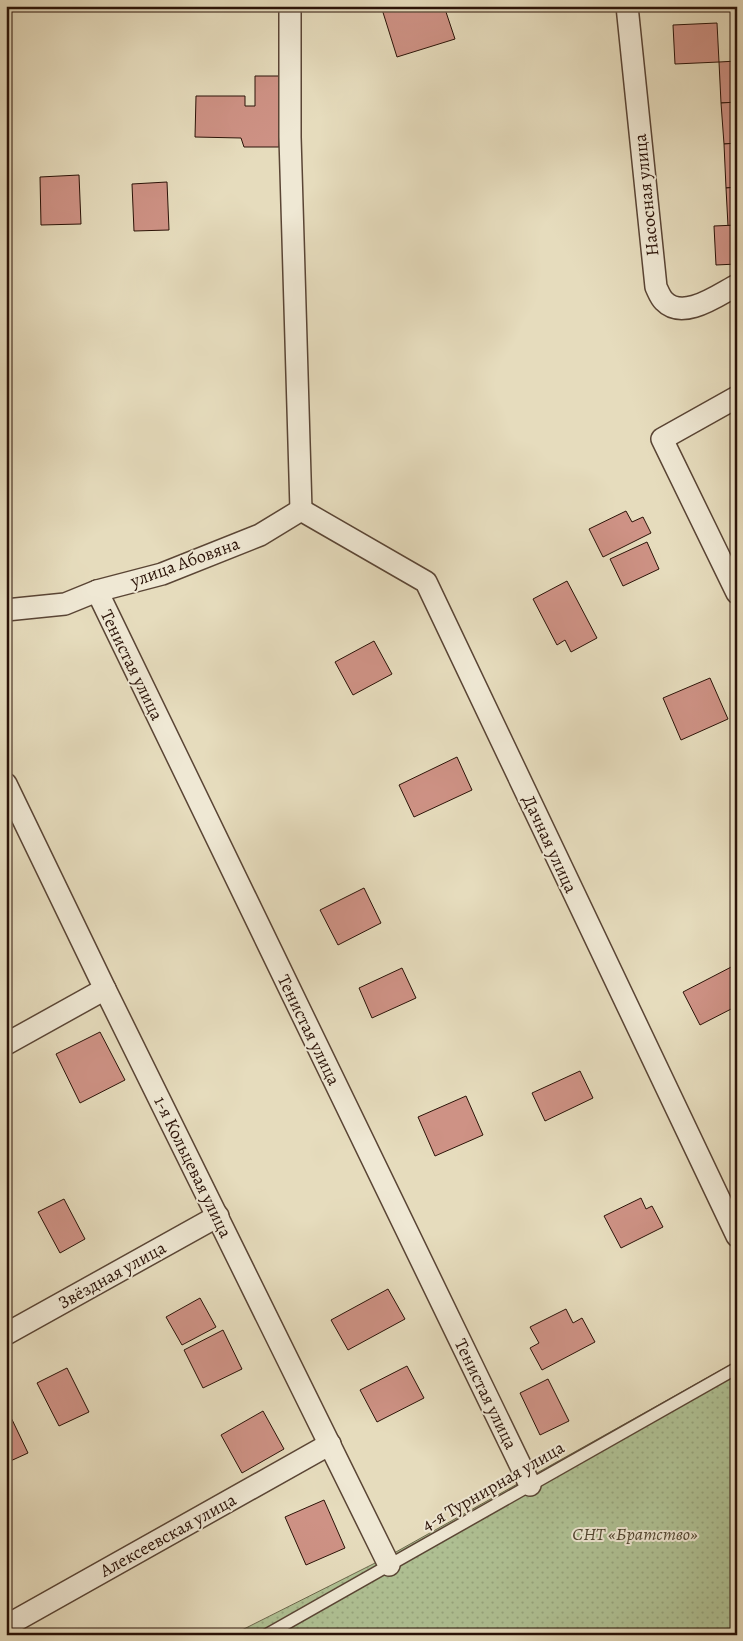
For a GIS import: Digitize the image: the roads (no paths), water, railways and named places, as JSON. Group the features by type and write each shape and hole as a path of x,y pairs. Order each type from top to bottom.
{"street":[{"path":"290,6 290,136 301,510"},
{"name":"Насосная улица","path":"627,6 656,286 663,300 671,306 683,309 696,307 737,285"},
{"path":"737,397 662,439 737,593"},
{"name":"улица Абовяна","path":"6,610 65,604 96,591 162,574 260,535 301,510"},
{"name":"Дачная улица","path":"301,510 426,582 737,1236"},
{"name":"Тенистая улица","path":"96,591 525,1476"},
{"name":"1-я Кольцевая улица","path":"7,786 389,1565"},
{"path":"6,1044 105,989"},
{"name":"Звёздная улица","path":"6,1334 218,1216"},
{"name":"Алексеевская улица","path":"6,1626 330,1444"}],"lane":[{"name":"4-я Турнирная улица","path":"266,1635 389,1565 525,1476 737,1368"}],"park label":[{"name":"СНТ «Братство»","path":"635,1534"}]}
